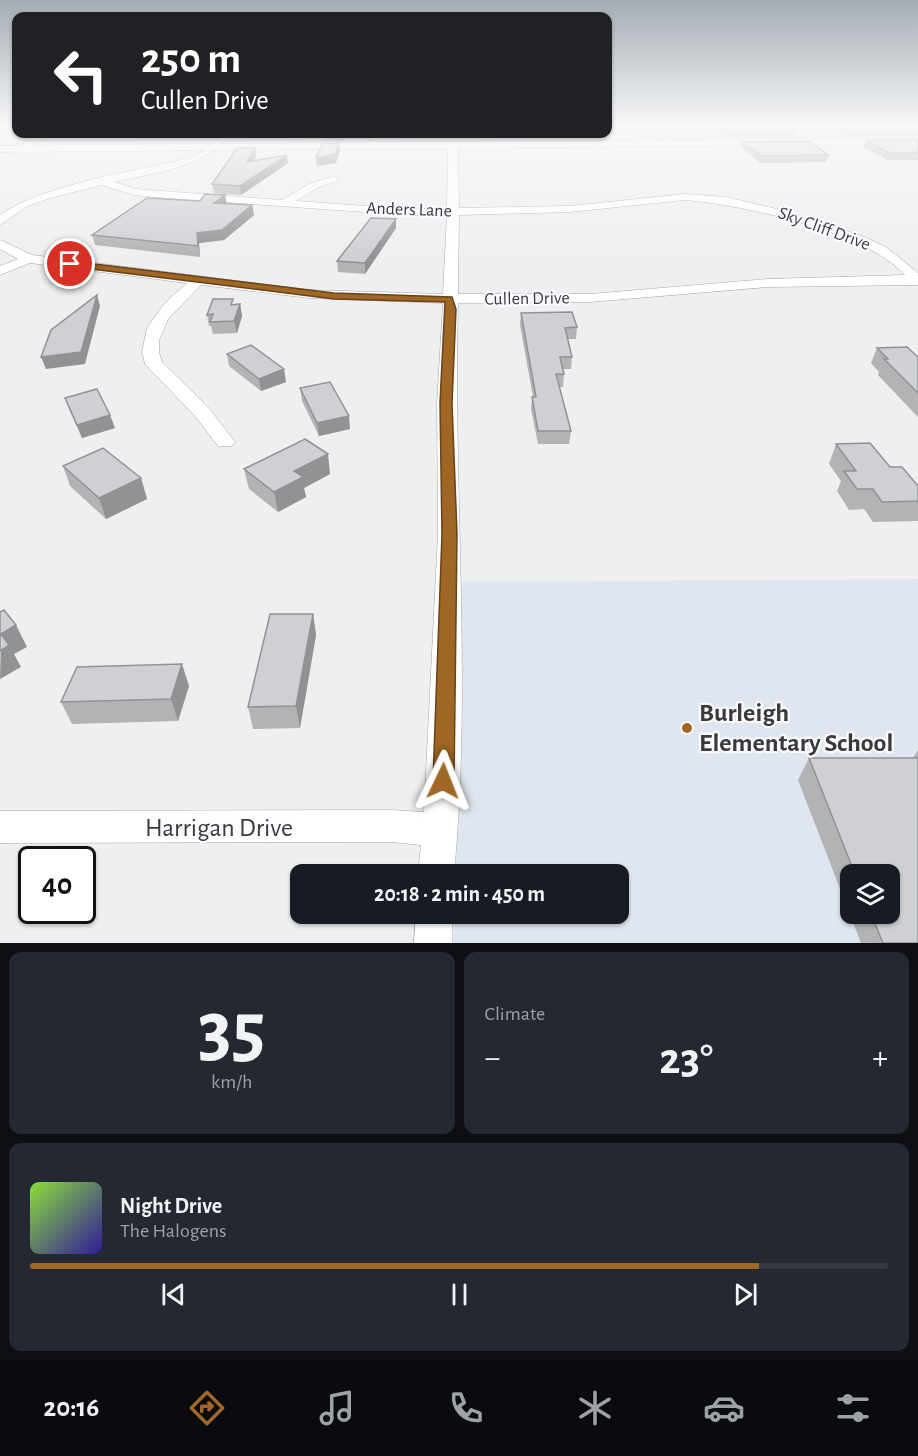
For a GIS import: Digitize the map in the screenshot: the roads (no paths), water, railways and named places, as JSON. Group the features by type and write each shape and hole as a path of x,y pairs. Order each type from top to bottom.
{"street":[{"path":"0,220 33,201 152,170"},
{"path":"437,864 443,781 450,534 446,403 451,309 449,299 453,170"},
{"path":"287,201 313,186 333,179"},
{"name":"Anders Lane","path":"102,182 145,193 287,201 380,210 453,212 550,210 673,198 718,199"},
{"name":"Sky Cliff Drive","path":"718,199 777,212 858,239 881,250 918,280"},
{"path":"0,244 29,259"},
{"path":"0,271 29,259"},
{"name":"Cullen Drive","path":"29,259 334,296 449,299 590,298 801,281 918,280"},
{"path":"197,281 161,319 151,337 150,354 154,364 202,412 225,442"},
{"name":"Harrigan Drive","path":"0,827 20,830 392,826 439,830"},
{"path":"433,943 434,924"}],"place":[{"name":"Burleigh Elementary School","path":"687,728"}]}
